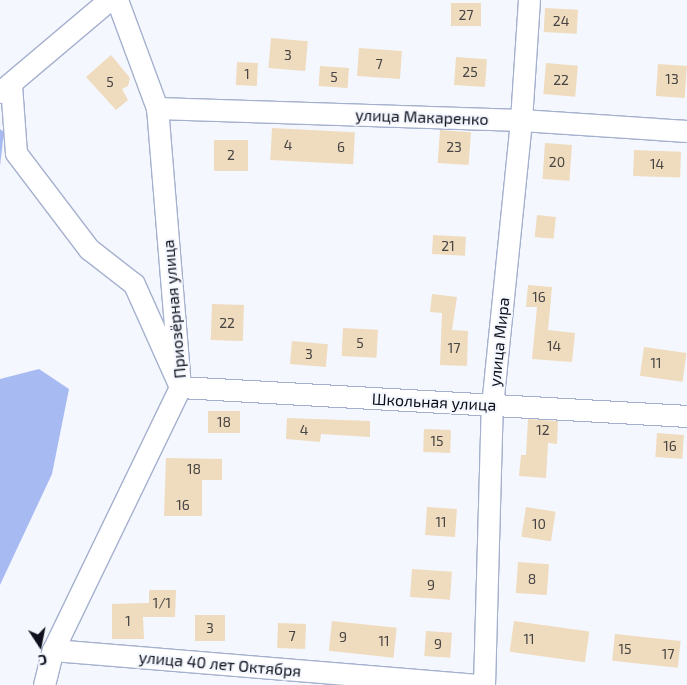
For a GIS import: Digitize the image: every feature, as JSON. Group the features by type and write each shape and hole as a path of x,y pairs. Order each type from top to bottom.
{"street":[{"path":"109,0 5,89 16,153 89,249 134,284 180,387"},
{"name":"Приозёрная улица","path":"44,685 53,650 180,387 157,108 117,0"},
{"name":"улица Мира","path":"484,685 492,406 522,120 529,0"},
{"name":"улица Макаренко","path":"157,108 522,120 687,131"},
{"name":"Школьная улица","path":"180,387 687,416"},
{"name":"улица 40 лет Октября","path":"53,650 478,685"}],"water":[{"path":"0,129 4,132 0,166"},
{"path":"39,369 69,389 52,474 0,585 0,379"}],"building":[{"path":"451,3 481,3 481,26 451,26"},
{"path":"545,8 578,10 577,34 544,32"},
{"path":"271,38 308,41 305,71 268,68"},
{"path":"359,48 402,51 400,79 357,76"},
{"path":"111,55 130,78 128,86 122,89 128,100 116,110 86,77"},
{"path":"456,57 487,59 485,87 454,85"},
{"path":"237,62 258,63 257,86 236,85"},
{"path":"546,63 578,66 575,97 543,94"},
{"path":"658,64 687,66 685,98 656,96"},
{"path":"320,66 349,68 348,88 319,86"},
{"path":"272,128 355,132 353,164 270,160"},
{"path":"440,130 471,132 469,165 438,163"},
{"path":"214,140 248,140 248,171 214,171"},
{"path":"545,143 572,145 569,181 542,179"},
{"path":"634,150 681,152 680,178 633,176"},
{"path":"537,215 556,217 554,239 535,237"},
{"path":"433,235 466,237 465,256 432,254"},
{"path":"528,285 552,287 548,330 575,333 572,362 532,359 537,307 526,307"},
{"path":"432,294 457,297 452,330 468,331 467,366 440,365 442,313 430,312"},
{"path":"212,304 244,305 243,341 211,340"},
{"path":"343,328 378,330 376,358 342,356"},
{"path":"292,341 328,344 326,367 290,364"},
{"path":"644,347 687,353 683,382 640,376"},
{"path":"208,411 240,411 240,433 208,433"},
{"path":"287,418 370,421 370,437 321,434 320,442 286,439"},
{"path":"528,419 558,421 557,444 548,443 546,478 519,476 521,455 526,455"},
{"path":"424,429 451,430 450,453 423,452"},
{"path":"657,433 684,435 682,459 655,457"},
{"path":"166,458 222,459 222,480 202,480 202,516 164,516"},
{"path":"427,507 457,509 455,537 425,535"},
{"path":"526,507 556,512 551,541 521,537"},
{"path":"518,562 549,564 547,595 516,593"},
{"path":"412,569 452,572 450,600 410,597"},
{"path":"149,590 176,590 175,617 143,617 144,639 112,639 112,604 149,603"},
{"path":"195,615 225,615 225,641 195,641"},
{"path":"332,621 397,628 394,658 329,651"},
{"path":"514,621 589,632 585,662 510,652"},
{"path":"278,623 306,624 305,649 277,648"},
{"path":"426,631 452,633 450,658 424,656"},
{"path":"615,634 681,641 678,668 612,661"}]}
